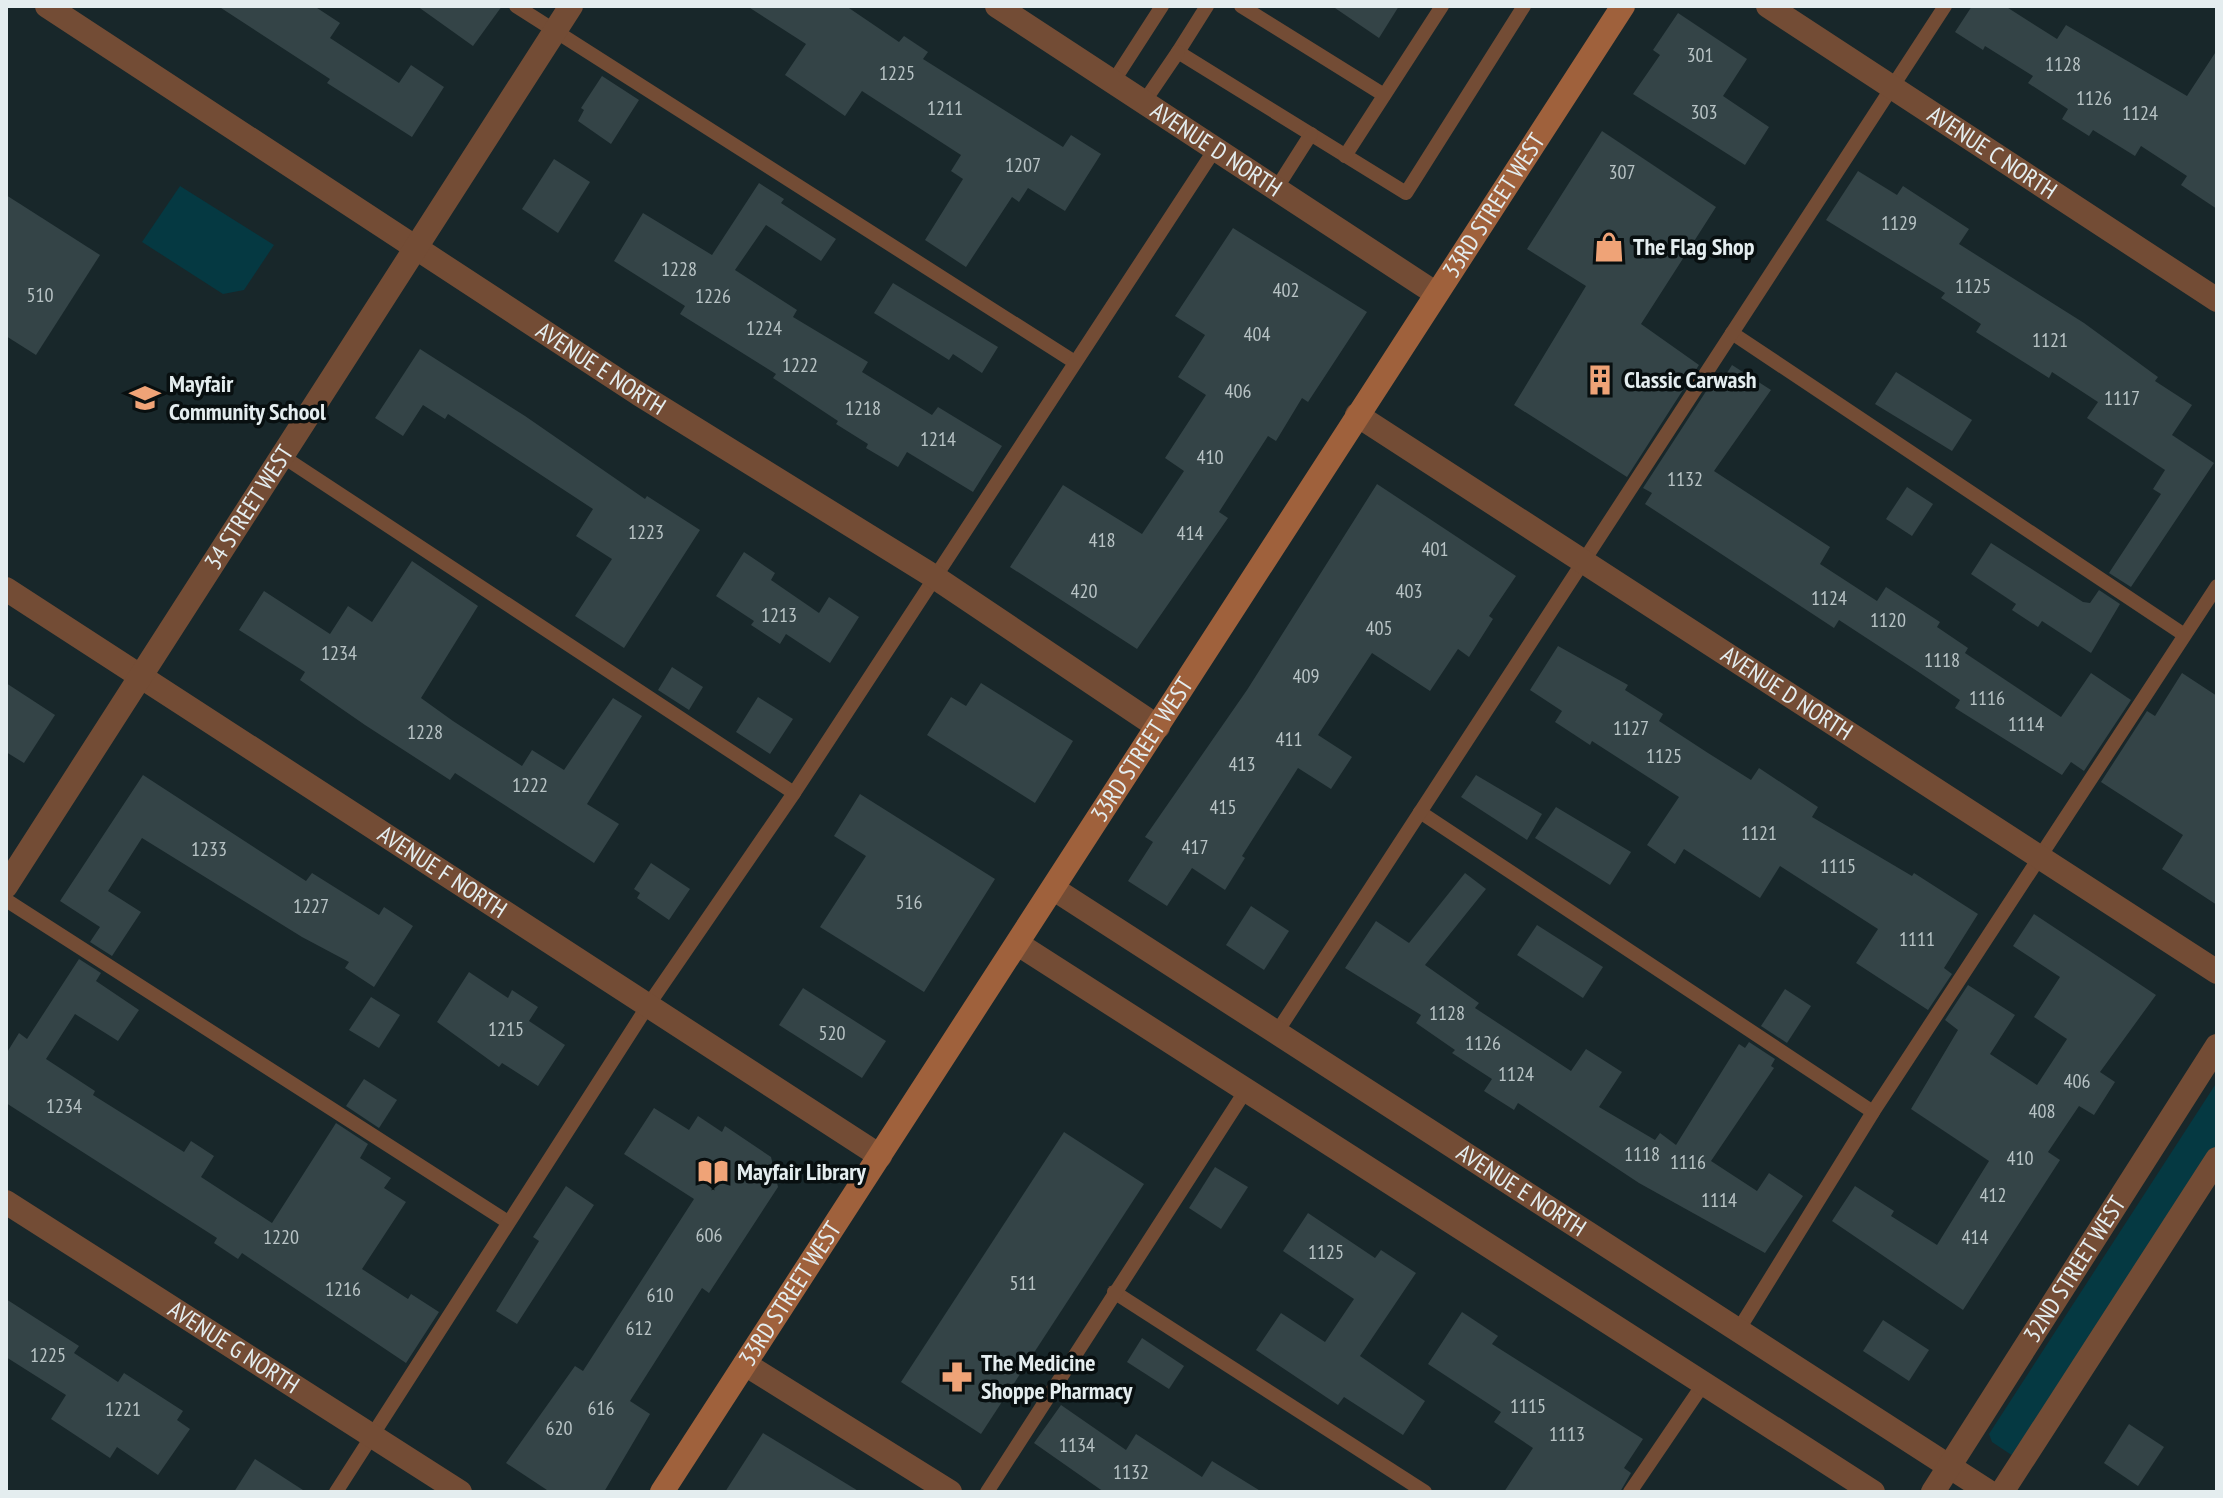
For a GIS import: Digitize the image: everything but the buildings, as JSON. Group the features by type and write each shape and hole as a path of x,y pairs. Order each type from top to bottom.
{"main road":[{"name":"33RD STREET WEST","path":"662,1492 1623,6"}],"street":[{"name":"AVENUE E NORTH","path":"47,6 639,394 933,576 1158,727"},
{"name":"34 STREET WEST","path":"6,886 571,6"},
{"name":"AVENUE D NORTH","path":"997,6 1435,293"},
{"name":"AVENUE C NORTH","path":"1768,6 2217,300"},
{"name":"AVENUE D NORTH","path":"1357,415 2217,972"},
{"name":"AVENUE F NORTH","path":"6,589 880,1156"},
{"name":"AVENUE E NORTH","path":"1054,889 1989,1492"},
{"path":"1018,944 1873,1492"},
{"name":"32ND STREET WEST","path":"1933,1492 2217,1046"},
{"path":"2002,1492 2217,1159"},
{"name":"AVENUE G NORTH","path":"6,1202 460,1492"},
{"path":"745,1364 950,1492"}],"lane":[{"path":"516,6 1073,361"},
{"path":"1113,82 1162,6"},
{"path":"1144,102 1207,6"},
{"path":"1241,6 1384,95"},
{"path":"1345,156 1442,6"},
{"path":"1178,52 1406,193 1524,6"},
{"path":"1277,1032 1945,6"},
{"path":"1276,189 1311,134"},
{"path":"336,1492 647,1007 794,793 1073,361 1215,149"},
{"path":"1732,333 2183,634"},
{"path":"282,456 794,793"},
{"path":"1739,1329 1873,1112 2217,586"},
{"path":"1420,812 1873,1112"},
{"path":"6,900 508,1222"},
{"path":"987,1492 1246,1090"},
{"path":"1114,1292 1425,1492"},
{"path":"1630,1492 1704,1383"}],"shaded area":[{"path":"180,186 274,245 244,290 223,294 142,242"},
{"path":"2217,1082 2217,1147 2013,1456 1992,1442 1989,1434"}],"place":[{"name":"The Flag Shop","path":"1609,247"},
{"name":"Classic Carwash","path":"1600,380"},
{"name":"Mayfair Community School","path":"145,398"},
{"name":"Mayfair Library","path":"713,1172"},
{"name":"The Medicine Shoppe Pharmacy","path":"957,1377"}]}
